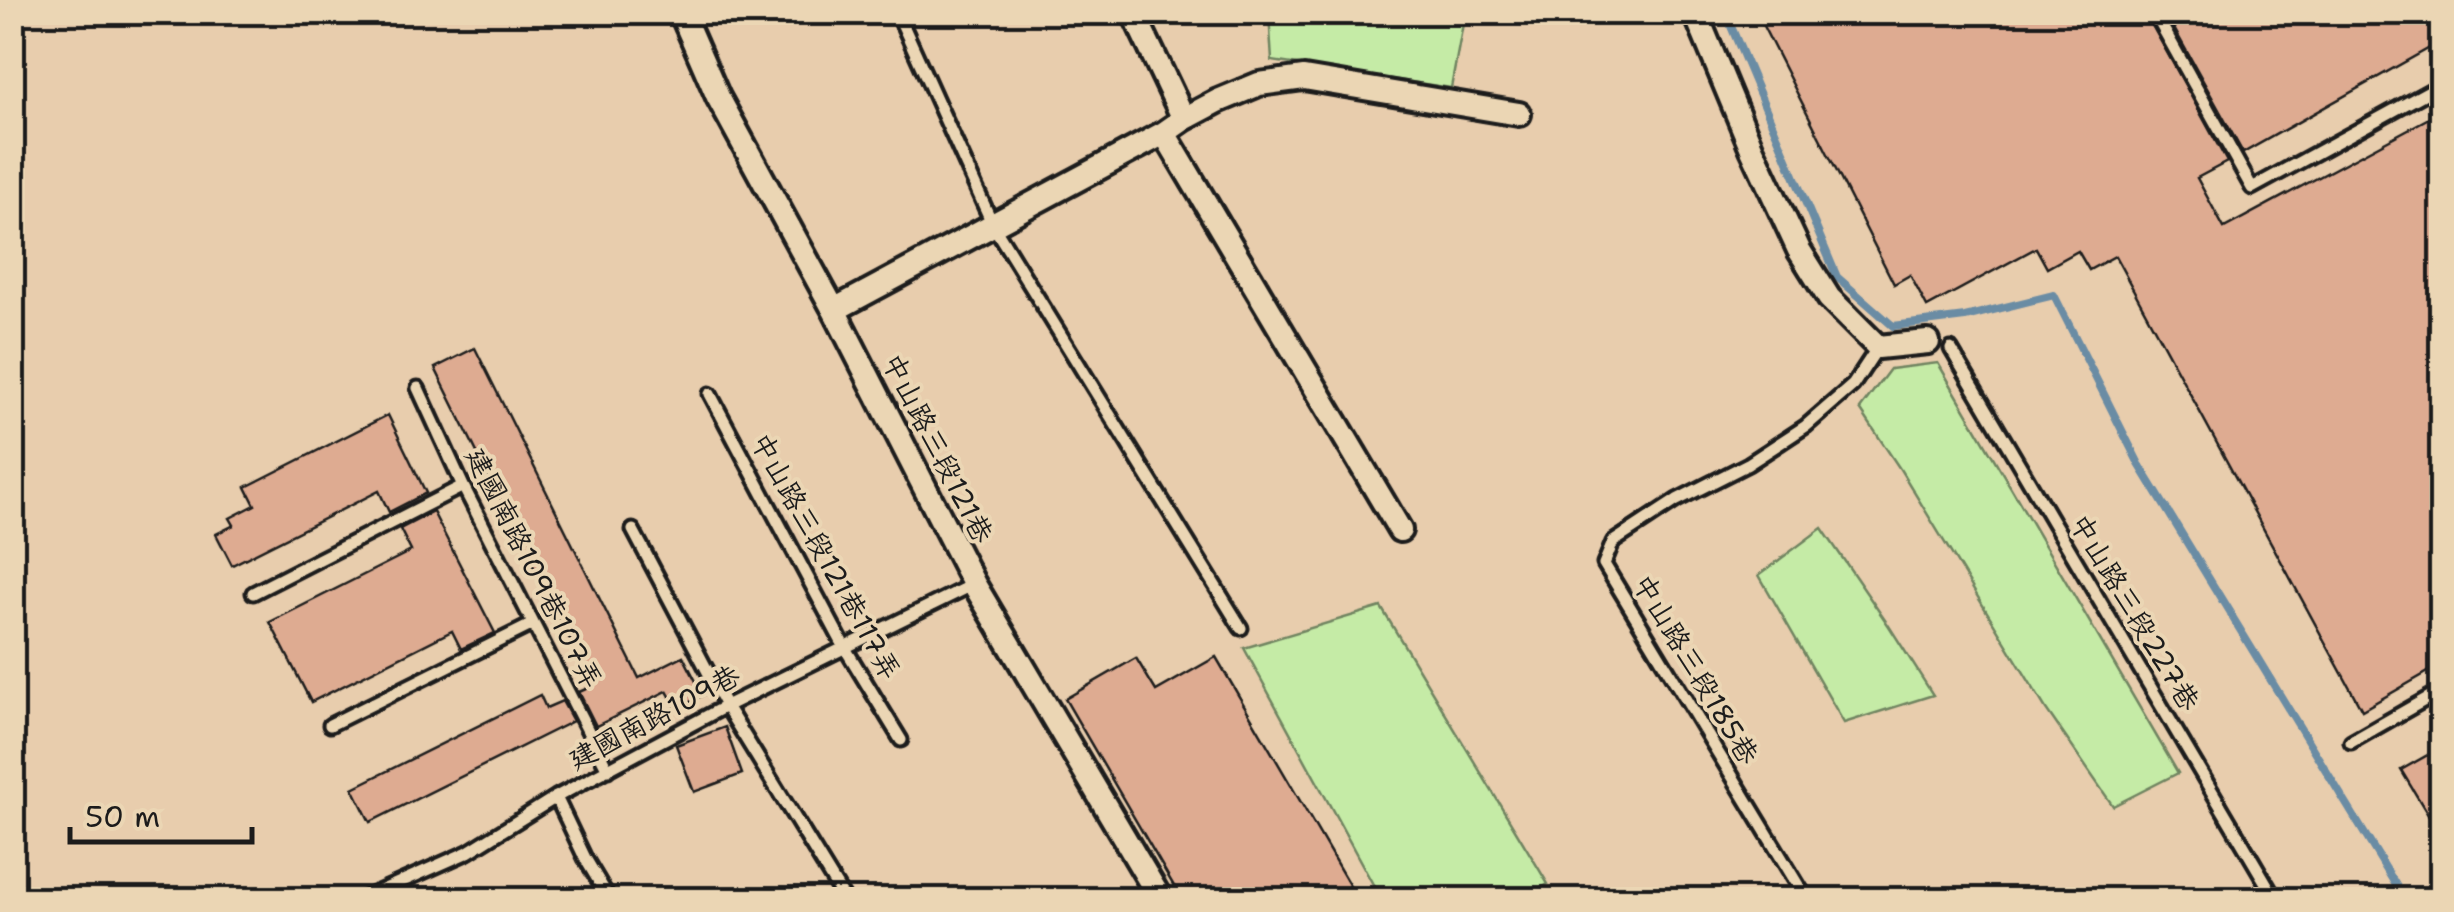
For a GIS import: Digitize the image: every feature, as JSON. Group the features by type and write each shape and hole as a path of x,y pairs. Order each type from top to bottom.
{"street":[{"name":"中山路三段121巷","path":"681,12 718,97 834,310 974,584 1161,900"},
{"path":"1133,12 1174,126 1400,530"},
{"path":"1695,12 1752,149 1800,250 1828,298 1878,347 1928,342"},
{"path":"834,310 1258,84 1304,78 1519,114"}],"lane":[{"path":"896,12 994,225 1241,628"},
{"path":"2154,12 2252,188 2442,84"},
{"name":"中山路三段185巷","path":"1808,900 1604,564 1613,542 1677,500 1748,464 1806,426 1853,385 1878,347"},
{"name":"中山路三段227巷","path":"1951,350 2276,900"},
{"name":"建國南路109巷107弄","path":"418,388 463,486 608,770"},
{"name":"中山路三段121巷117弄","path":"710,394 845,648 901,740"},
{"path":"253,592 463,486"},
{"path":"633,530 726,706 844,900"},
{"name":"建國南路109巷","path":"360,900 468,852 556,797 726,706 974,584"},
{"path":"330,725 533,624"},
{"path":"2352,742 2442,690"},
{"path":"556,797 610,900"}],"green space":[{"path":"1269,13 1465,13 1451,88 1272,61"},
{"path":"1938,363 2178,773 2113,806 2046,709 1860,409 1890,369"},
{"path":"1822,528 1933,695 1844,723 1759,575"},
{"path":"1381,607 1548,884 1521,899 1381,899 1244,648"}],"building":[{"path":"1756,12 2145,12 2227,162 2197,178 2224,228 2442,111 2442,664 2362,710 2115,256 2089,270 2078,251 2047,268 2036,248 1927,307 1910,275 1894,284"},
{"path":"2165,12 2442,12 2442,41 2243,153"},
{"path":"475,348 639,678 683,656 703,695 677,709 667,691 596,726 579,692 593,686 435,368"},
{"path":"388,415 426,493 389,512 379,491 232,565 216,534 234,525 230,518 255,505 246,487"},
{"path":"433,512 495,633 461,649 452,631 311,702 270,622 411,551 400,529"},
{"path":"1216,657 1358,900 1182,900 1065,699 1136,658 1156,691"},
{"path":"540,695 546,708 562,701 573,721 370,822 353,788"},
{"path":"725,727 742,774 694,792 676,745"},
{"path":"2442,747 2442,838 2401,770"}],"waterway":[{"path":"1725,12 1837,277 1893,326 1965,317 2054,295 2139,464 2405,900"}]}
